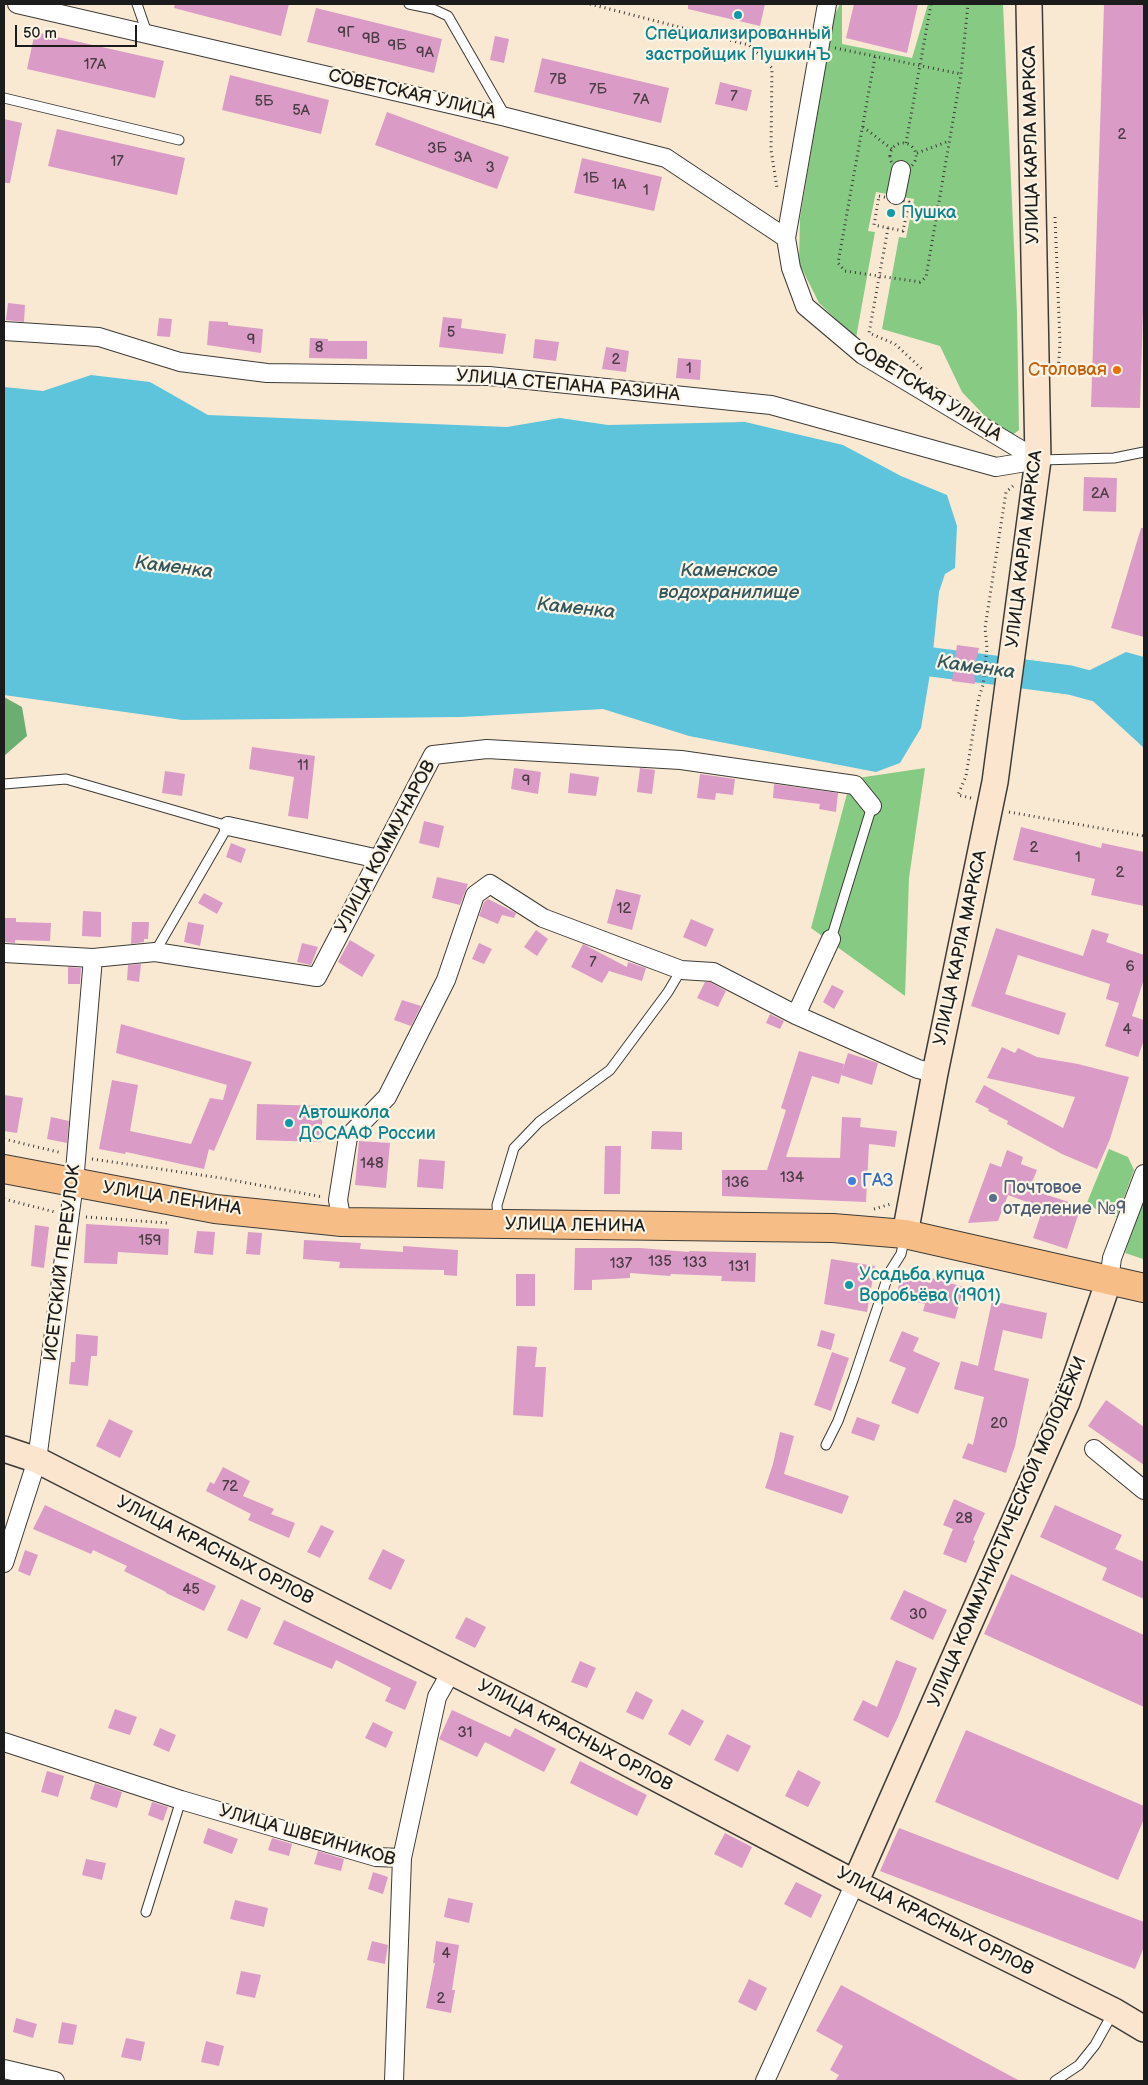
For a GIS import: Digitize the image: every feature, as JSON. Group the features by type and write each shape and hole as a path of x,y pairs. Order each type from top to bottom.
{"main road":[{"name":"УЛИЦА ЛЕНИНА","path":"4,1169 215,1209 340,1211 498,1225 833,1228 905,1234 1144,1288"}],"street":[{"name":"СОВЕТСКАЯ УЛИЦА","path":"17,4 506,117 666,158 786,238"},
{"name":"СОВЕТСКАЯ УЛИЦА","path":"827,4 786,238 791,268 805,306 863,355 1038,460"},
{"name":"УЛИЦА КАРЛА МАРКСА","path":"905,1234 935,1074 995,782 1026,489 1038,460 1029,4"},
{"path":"896,195 901,170"},
{"name":"УЛИЦА СТЕПАНА РАЗИНА","path":"4,331 99,337 180,362 268,374 489,376 771,405 996,467 1038,460"},
{"name":"УЛИЦА КОММУНАРОВ","path":"4,953 93,958 155,952 317,977 433,755 487,749 682,760 855,785 872,806"},
{"path":"228,826 379,860"},
{"path":"340,1211 348,1137 387,1097 446,980 475,895 490,884 543,918 681,970 713,972 796,1015 918,1069 935,1074"},
{"path":"796,1015 832,939"},
{"name":"ИСЕТСКИЙ ПЕРЕУЛОК","path":"4,1562 37,1460 74,1183 93,958"},
{"name":"УЛИЦА КОММУНИСТИЧЕСКОЙ МОЛОДЁЖИ","path":"855,1883 1067,1402 1109,1280 1112,1258 1144,1174"},
{"name":"УЛИЦА КРАСНЫХ ОРЛОВ","path":"4,1449 37,1460 451,1672 855,1883 1114,2011 1144,2029"},
{"path":"1094,1450 1144,1490"},
{"path":"402,1858 437,1697 451,1672"},
{"name":"УЛИЦА ШВЕЙНИКОВ","path":"4,1742 181,1800 376,1857 402,1858 394,2081"},
{"path":"765,2081 855,1883"},
{"path":"4,2070 55,2081"}],"lane":[{"path":"137,4 147,33"},
{"path":"409,4 433,9 448,16 506,117"},
{"path":"4,98 179,140"},
{"path":"1038,460 1114,458 1144,452"},
{"path":"4,784 66,779 228,826 155,952"},
{"path":"832,939 872,806"},
{"path":"498,1225 497,1205 514,1148 539,1122 610,1070 668,992 681,970"},
{"path":"826,1445 838,1421 853,1380 888,1273 902,1254 905,1234"},
{"path":"146,1912 181,1800"},
{"path":"1055,2081 1079,2065 1095,2046 1114,2011"}],"path":[{"path":"590,4 749,45 772,68 771,150 778,194"},
{"path":"906,143 930,4"},
{"path":"875,57 838,263 845,271 920,282 926,277 961,74 968,4"},
{"path":"820,44 961,74"},
{"path":"862,127 892,149"},
{"path":"916,153 949,141"},
{"path":"879,196 909,202 903,231 888,228 874,225 879,196"},
{"path":"869,333 888,228"},
{"path":"977,799 958,795 966,776 979,697 983,685 987,648 985,628 1006,492 1026,489"},
{"path":"1002,811 1144,836"},
{"path":"4,1140 76,1156 221,1178 340,1211"},
{"path":"870,1210 893,1203"}],"green space":[{"path":"840,4 842,4 842,44 912,58 928,4 1003,4 1017,312 1019,430 1011,436 1002,434 962,392 940,346 882,329 899,237 906,238 914,199 876,192 868,231 875,232 856,338 819,303 799,263 800,218 833,18"},
{"path":"4,697 22,707 27,736 4,756"},
{"path":"925,768 909,878 905,996 811,928 851,779"},
{"path":"1109,1149 1128,1157 1134,1170 1117,1217 1086,1205"},
{"path":"1144,1194 1144,1256 1143,1259 1125,1253"}],"water":[{"name":"Каменское водохранилище","path":"91,375 150,382 208,415 507,427 560,418 608,425 745,422 843,445 901,476 947,495 957,526 955,568 945,574 939,592 932,662 921,728 900,763 876,772 689,736 603,709 462,717 182,720 4,695 4,387 43,391"},
{"path":"1126,652 1144,657 1144,748 1070,680"}],"building":[{"path":"175,4 289,4 281,36 174,8"},
{"name":"Специализированный застройщик ПушкинЪ","path":"688,4 765,4 760,26 688,9"},
{"path":"854,4 918,4 907,53 846,38"},
{"path":"1104,4 1144,5 1144,311 1140,408 1091,407"},
{"path":"316,8 442,39 434,73 307,42"},
{"path":"35,32 164,61 155,98 27,69"},
{"path":"495,36 509,39 504,63 490,60"},
{"path":"542,58 669,88 661,123 534,92"},
{"path":"230,75 329,100 321,134 222,110"},
{"path":"720,82 752,90 747,111 715,104"},
{"path":"387,112 509,157 497,189 375,145"},
{"path":"4,119 22,123 10,183 4,183"},
{"path":"57,129 185,158 177,195 48,166"},
{"path":"582,158 662,177 654,211 574,193"},
{"path":"8,303 25,305 24,322 6,320"},
{"path":"443,317 462,319 461,328 506,334 503,354 439,347"},
{"path":"159,318 172,319 170,337 157,336"},
{"path":"209,321 228,322 228,325 263,329 261,353 207,345"},
{"path":"310,338 328,339 328,341 367,341 367,359 309,358"},
{"path":"535,339 559,342 556,361 533,358"},
{"path":"606,347 629,351 626,372 602,369"},
{"path":"678,358 701,360 700,380 676,378"},
{"path":"1084,477 1117,478 1116,512 1083,511"},
{"path":"1141,528 1144,528 1144,637 1111,628"},
{"path":"957,645 979,648 974,668 975,684 952,681"},
{"path":"252,747 315,756 308,819 288,816 294,777 249,769"},
{"path":"514,768 541,772 538,794 511,789"},
{"path":"640,768 655,770 652,794 637,792"},
{"path":"165,771 185,774 182,796 162,793"},
{"path":"570,773 599,777 596,796 568,793"},
{"path":"700,774 735,779 733,795 716,793 715,800 697,798"},
{"path":"774,784 838,793 836,812 819,809 820,804 773,798"},
{"path":"424,821 444,826 439,848 419,843"},
{"path":"1021,827 1101,848 1102,843 1144,852 1144,906 1091,895 1095,879 1013,860"},
{"path":"231,843 246,849 241,863 226,857"},
{"path":"437,877 468,884 460,905 432,898"},
{"path":"616,889 641,895 632,930 607,923"},
{"path":"204,893 223,903 217,914 198,903"},
{"path":"488,899 516,913 514,918 502,915 498,924 479,916 484,902"},
{"path":"83,911 101,912 101,937 82,936"},
{"path":"4,918 16,918 16,922 51,923 50,941 15,940 15,943 4,942"},
{"path":"691,919 714,929 706,947 683,937"},
{"path":"132,922 149,922 148,939 144,939 144,942 131,944"},
{"path":"188,922 204,925 200,946 184,942"},
{"path":"996,928 1083,956 1092,929 1109,934 1106,942 1144,955 1144,979 1132,1016 1144,1020 1144,1040 1138,1057 1105,1046 1119,1003 1106,999 1110,984 1018,955 1005,994 1066,1013 1059,1035 971,1006"},
{"path":"536,930 548,939 537,956 524,947"},
{"path":"350,940 375,955 362,977 338,962"},
{"path":"302,943 318,947 311,965 297,962"},
{"path":"479,943 492,949 484,964 472,959"},
{"path":"583,944 627,967 628,962 646,968 642,981 609,971 602,983 571,967"},
{"path":"141,964 139,982 127,980 128,965"},
{"path":"68,967 81,968 80,984 68,984"},
{"path":"705,982 710,982 726,991 718,1007 697,998"},
{"path":"832,985 844,991 834,1009 823,1002"},
{"path":"402,1000 421,1006 411,1026 394,1020"},
{"path":"770,1014 784,1021 780,1029 766,1023"},
{"path":"121,1024 252,1062 214,1151 209,1149 204,1169 126,1152 125,1154 99,1149 112,1080 138,1085 130,1131 191,1144 210,1098 223,1100 227,1085 116,1053"},
{"path":"1002,1047 1015,1053 1018,1048 1037,1057 1078,1064 1129,1077 1110,1139 1097,1169 1062,1154 1007,1124 1008,1121 975,1102 984,1085 1063,1128 1075,1097 987,1078"},
{"path":"799,1051 844,1064 839,1084 812,1076 786,1157 840,1158 842,1117 861,1118 860,1127 897,1131 895,1147 869,1144 866,1202 722,1196 722,1170 767,1170 786,1110 781,1108"},
{"path":"848,1053 878,1063 872,1085 841,1075"},
{"path":"4,1095 23,1098 17,1133 4,1131"},
{"name":"Автошкола ДОСААФ России","path":"257,1104 323,1106 321,1142 256,1140"},
{"path":"51,1117 69,1121 67,1143 47,1139"},
{"path":"652,1131 682,1132 682,1150 651,1149"},
{"path":"359,1141 390,1143 386,1188 355,1185"},
{"path":"605,1146 621,1146 620,1194 604,1194"},
{"path":"1007,1150 1023,1157 1021,1164 1037,1170 1032,1182 1044,1186 1041,1193 1081,1206 1067,1249 1033,1238 1043,1208 1008,1195 998,1221 968,1223 990,1163 1001,1167"},
{"path":"419,1159 445,1161 443,1189 417,1187"},
{"path":"86,1224 169,1229 168,1255 118,1252 117,1264 84,1263"},
{"path":"35,1225 49,1227 44,1268 31,1266"},
{"path":"197,1231 215,1232 213,1255 194,1253"},
{"path":"248,1232 262,1233 260,1255 246,1254"},
{"path":"304,1240 361,1243 360,1249 403,1252 403,1246 458,1250 457,1276 444,1275 444,1270 339,1268 340,1262 303,1259"},
{"path":"575,1248 640,1248 689,1252 756,1253 755,1282 721,1281 722,1276 671,1274 670,1276 630,1273 630,1278 592,1280 592,1290 574,1290"},
{"name":"Усадьба купца Воробьёва (1901)","path":"831,1259 875,1266 867,1312 824,1304"},
{"path":"516,1274 535,1274 535,1306 516,1306"},
{"path":"901,1276 931,1283 932,1278 964,1287 955,1319 923,1311 925,1304 896,1297"},
{"path":"992,1301 1047,1313 1042,1339 1003,1330 994,1370 1029,1379 1015,1446 1006,1473 962,1458 968,1443 973,1445 984,1397 954,1389 961,1361 978,1366"},
{"path":"821,1330 835,1334 831,1350 817,1346"},
{"path":"902,1331 919,1338 913,1351 940,1363 918,1414 891,1403 906,1368 889,1361"},
{"path":"76,1334 98,1336 97,1356 91,1356 88,1386 69,1384 71,1362 75,1362"},
{"path":"517,1346 537,1347 535,1367 546,1367 543,1417 513,1415"},
{"path":"832,1352 849,1358 831,1411 814,1405"},
{"path":"1106,1400 1144,1427 1144,1465 1088,1426"},
{"path":"857,1417 880,1425 874,1441 851,1433"},
{"path":"109,1419 133,1431 120,1458 96,1446"},
{"path":"780,1432 794,1436 784,1474 849,1496 842,1514 765,1488 773,1464"},
{"path":"223,1467 250,1481 243,1496 274,1509 271,1514 295,1523 289,1538 248,1520 251,1514 206,1491 210,1482 214,1484"},
{"path":"954,1499 985,1513 973,1540 975,1541 966,1563 943,1554 953,1529 943,1525"},
{"path":"45,1505 216,1586 204,1611 124,1571 127,1566 93,1550 91,1554 33,1529"},
{"path":"1055,1505 1122,1535 1115,1549 1144,1562 1144,1599 1102,1580 1107,1568 1040,1537"},
{"path":"321,1525 334,1531 320,1558 307,1552"},
{"path":"383,1549 405,1560 391,1590 368,1579"},
{"path":"25,1550 38,1555 30,1576 18,1571"},
{"path":"1011,1574 1144,1635 1144,1707 984,1634"},
{"path":"904,1590 947,1610 933,1640 890,1619"},
{"path":"241,1599 261,1608 247,1639 227,1630"},
{"path":"466,1617 486,1627 475,1648 455,1638"},
{"path":"284,1620 417,1682 405,1710 385,1701 391,1688 336,1660 332,1669 273,1644"},
{"path":"896,1660 917,1668 888,1738 853,1720 863,1700 877,1707"},
{"path":"580,1661 596,1668 587,1688 571,1682"},
{"path":"636,1691 653,1700 643,1720 626,1712"},
{"path":"115,1709 137,1717 130,1735 108,1728"},
{"path":"682,1709 704,1721 690,1746 668,1734"},
{"path":"452,1710 510,1737 515,1728 556,1749 544,1772 485,1742 477,1757 439,1739"},
{"path":"373,1722 393,1732 386,1748 365,1738"},
{"path":"160,1728 176,1735 169,1752 153,1745"},
{"path":"966,1730 1144,1806 1144,1819 1118,1880 935,1802"},
{"path":"727,1734 751,1746 738,1772 714,1760"},
{"path":"580,1761 647,1795 637,1816 570,1783"},
{"path":"798,1770 821,1782 808,1807 785,1796"},
{"path":"47,1771 64,1776 58,1797 41,1792"},
{"path":"95,1783 122,1792 117,1808 90,1799"},
{"path":"152,1802 168,1807 163,1821 148,1815"},
{"path":"208,1828 238,1839 232,1854 203,1843"},
{"path":"899,1828 1144,1922 1144,1947 1135,1969 880,1871"},
{"path":"725,1833 752,1847 742,1868 714,1854"},
{"path":"272,1838 292,1844 289,1856 268,1850"},
{"path":"318,1851 344,1859 341,1871 314,1864"},
{"path":"86,1859 106,1863 102,1880 82,1875"},
{"path":"373,1872 388,1877 383,1894 368,1889"},
{"path":"796,1882 822,1895 811,1918 784,1904"},
{"path":"448,1898 473,1903 469,1923 444,1917"},
{"path":"235,1900 268,1908 264,1927 230,1919"},
{"path":"372,1941 388,1945 385,1964 367,1960"},
{"path":"436,1941 459,1945 452,1990 455,1990 451,2013 426,2008 435,1963 433,1963"},
{"path":"241,1971 261,1975 255,1998 236,1994"},
{"path":"749,1979 767,1988 756,2011 738,2002"},
{"path":"841,1985 1020,2081 835,2081 839,2075 830,2070 843,2046 816,2031"},
{"path":"16,2018 37,2024 33,2038 13,2032"},
{"path":"62,2022 77,2025 73,2045 58,2043"},
{"path":"126,2038 145,2042 141,2061 121,2057"},
{"path":"206,2041 224,2046 219,2066 201,2062"}],"waterway":[{"name":"Каменка","path":"894,652 932,662 1070,680 1144,700"}],"place":[{"name":"Специализированный застройщик ПушкинЪ","path":"738,15"},
{"name":"Пушка","path":"891,213"},
{"name":"Столовая","path":"1117,370"},
{"name":"Автошкола ДОСААФ России","path":"289,1123"},
{"name":"ГАЗ","path":"852,1181"},
{"name":"Почтовое отделение №9","path":"993,1198"},
{"name":"Усадьба купца Воробьёва (1901)","path":"849,1285"}]}
